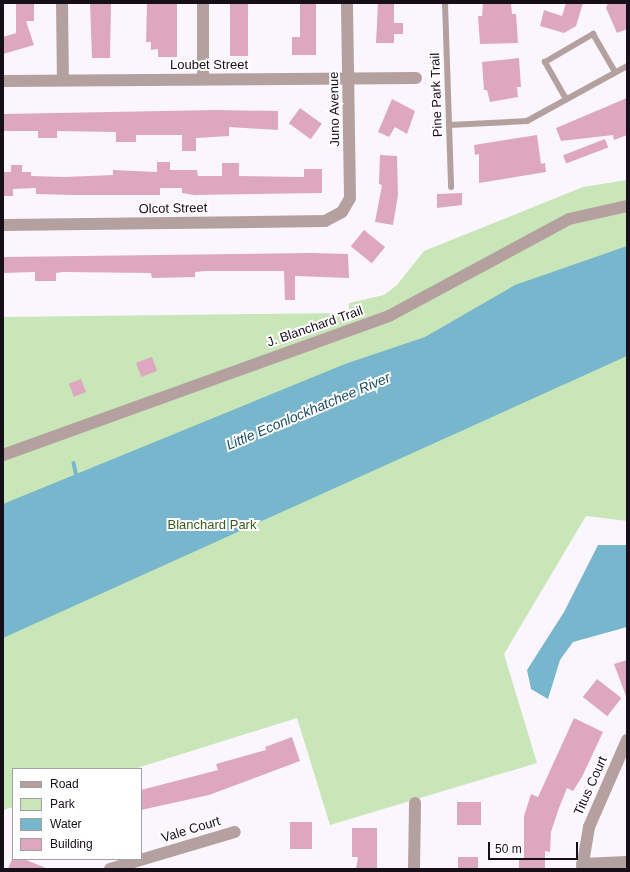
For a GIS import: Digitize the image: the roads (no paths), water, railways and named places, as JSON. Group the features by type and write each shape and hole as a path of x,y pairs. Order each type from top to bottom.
{"street":[{"path":"62,3 63,80"},
{"path":"202,3 203,79"},
{"name":"Juno Avenue","path":"342,212 350,198 347,3"},
{"name":"Loubet Street","path":"3,80 416,78"},
{"name":"J. Blanchard Trail","path":"3,455 389,316 569,219 627,206"},
{"name":"Olcot Street","path":"3,225 325,221 342,212"},
{"name":"Titus Court","path":"582,866 589,827 627,740"},
{"path":"414,869 415,803"},
{"name":"Vale Court","path":"142,859 234,832"},
{"name":"Vale Court","path":"110,869 140,860"},
{"path":"582,866 627,862"}],"lane":[{"name":"Pine Park Trail","path":"445,3 451,187"},
{"path":"566,100 545,62 593,34 615,72"},
{"path":"449,125 527,121 627,66"}],"water":[{"name":"Little Econlockhatchee River","path":"627,246 627,356 3,638 3,504 345,364 425,337 515,285"},
{"path":"598,545 627,545 627,627 573,642 560,660 548,699 531,689 527,670 564,612"}],"waterway":[{"path":"74,463 77,477"}],"park label":[{"name":"Blanchard Park","path":"212,525"}]}
